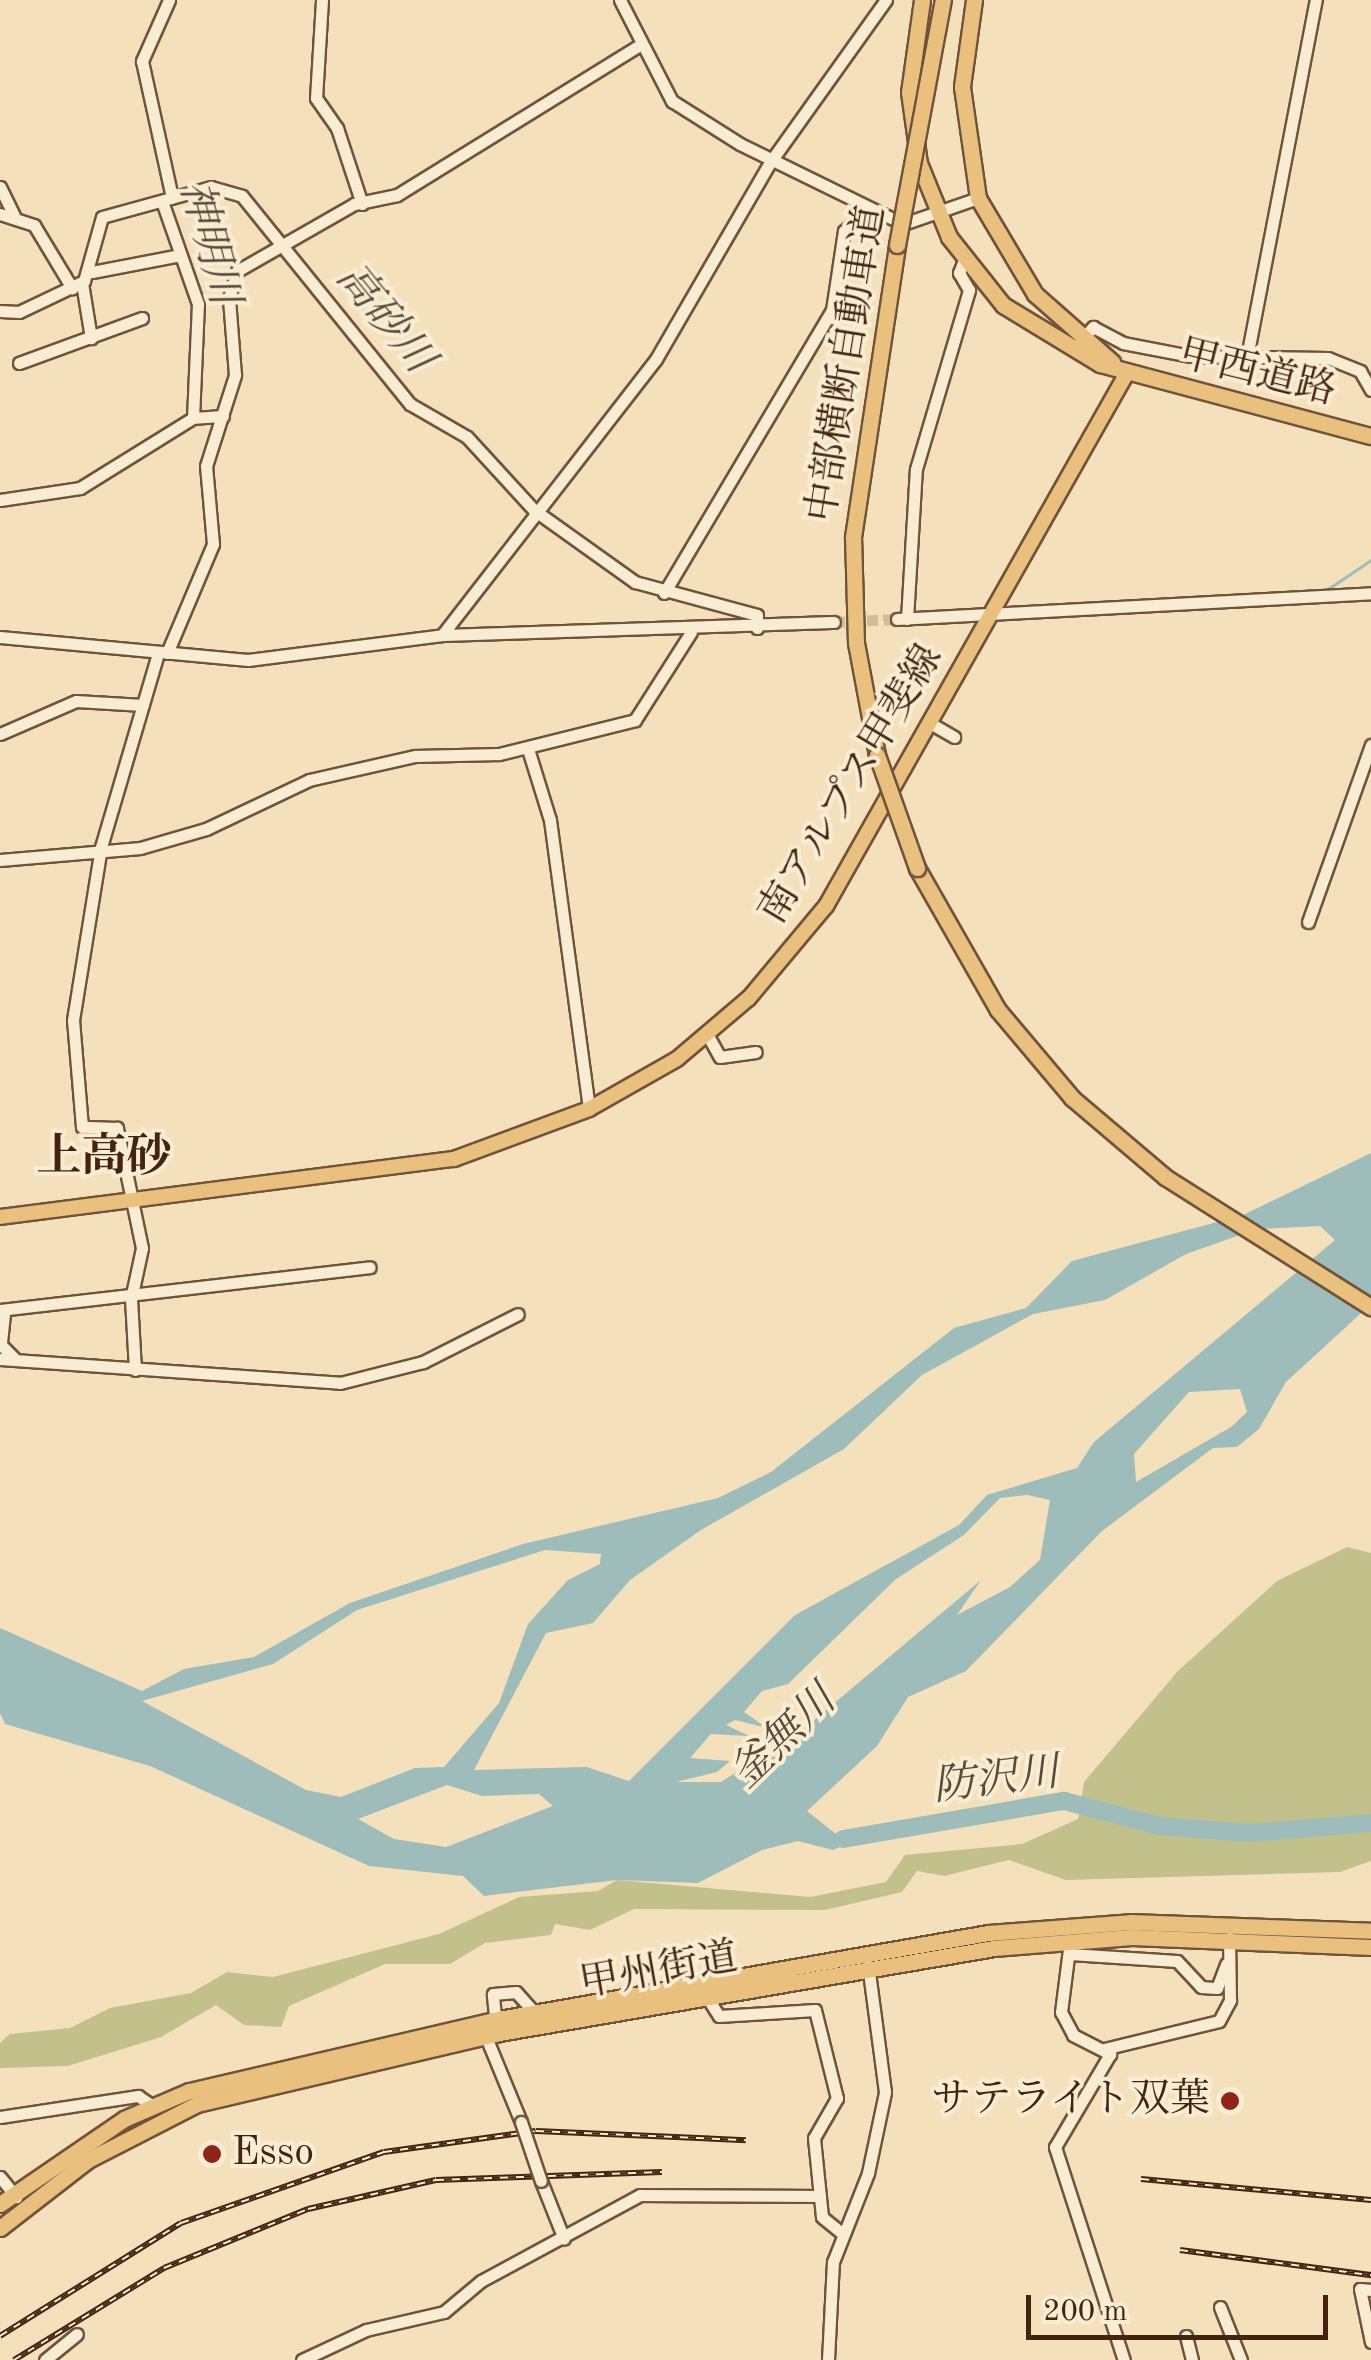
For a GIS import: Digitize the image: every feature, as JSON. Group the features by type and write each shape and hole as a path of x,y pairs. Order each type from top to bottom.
{"highway":[{"name":"甲西道路","path":"922,0 912,126 938,214 964,260 1026,325 1128,373 1371,436"},
{"name":"中部横断自動車道","path":"943,0 897,246 853,537 856,643 878,755 917,868 998,1010 1072,1098 1165,1177 1371,1307"},
{"name":"甲西道路","path":"974,0 962,124 978,198 1035,294 1080,340 1128,373"},
{"name":"甲州街道","path":"0,2228 88,2160 196,2104 493,2030 534,2012 1066,1926 1371,1947"},
{"name":"甲州街道","path":"5,2198 152,2106 234,2076 707,1997 868,1961 1371,1931"}],"main road":[{"name":"南アルプス甲斐線","path":"0,1217 454,1159 590,1109 707,1034 777,969 826,906 1128,373"}],"street":[{"path":"169,0 142,61 167,200 180,255 198,304 193,418"},
{"path":"322,0 316,98 337,128 362,204"},
{"path":"620,0 637,47 672,102 771,161 903,224 978,198"},
{"path":"442,635 534,510 664,347 771,161 886,0"},
{"path":"1247,357 1316,0"},
{"path":"135,1370 131,1298 142,1248 117,1128 82,1127 73,1020 101,847 162,653 209,558 206,466 236,374 231,284 244,261 362,204 397,194 637,47"},
{"path":"0,187 14,216"},
{"path":"92,272 96,221 211,187 242,196 410,404 466,437 534,510 664,592 757,616 757,628"},
{"path":"664,592 832,310 844,231 869,210"},
{"path":"0,214 34,225 77,286 91,338"},
{"path":"0,311 19,312 77,286 92,272 180,255"},
{"path":"964,260 959,273 970,290 916,469 902,619 992,612 1156,612 1371,593"},
{"path":"19,363 142,318"},
{"path":"1080,340 1093,327 1123,343 1247,357 1340,361 1371,390"},
{"path":"0,500 80,488 193,418 223,416"},
{"path":"0,636 248,660 442,635 692,632 834,622"},
{"path":"0,860 101,847 140,848 206,830 309,780 415,756 528,749 634,720 692,632"},
{"path":"0,734 76,700 143,705"},
{"path":"930,723 954,737"},
{"path":"1308,922 1371,745"},
{"path":"528,749 550,820 590,1109"},
{"path":"707,1034 720,1056 756,1052"},
{"path":"55,1365 4,1352 2,1312 370,1267"},
{"path":"0,1360 354,1382 423,1362 518,1314"},
{"path":"1124,2360 1055,2147 1110,2054 1073,2035 1061,2012 1070,1947 1177,1961 1201,1988 1217,1988 1229,1940"},
{"path":"1103,2049 1218,2021 1230,2000 1229,1940"},
{"path":"828,2360 828,2291 885,2092 868,1961"},
{"path":"534,2012 516,1992 492,1994 493,2030 541,2181 564,2239"},
{"path":"707,1997 719,2016 815,2010 823,2072 837,2098 814,2138 820,2196 827,2226 843,2234"},
{"path":"0,2117 138,2096 152,2106"},
{"path":"0,2177 5,2198 27,2206"},
{"path":"302,2360 366,2330 444,2312 481,2281 648,2193 820,2196"},
{"path":"1371,2290 1360,2289 1371,2342"},
{"path":"1220,2307 1242,2360"},
{"path":"46,2360 77,2334"},
{"path":"1186,2336 1192,2360"}],"shaded area":[{"path":"1347,1547 1371,1553 1371,1861 1340,1872 1066,1880 1009,1860 944,1876 917,1871 902,1892 825,1910 634,1909 590,1930 555,1924 551,1935 485,1943 450,1964 385,1964 289,2006 281,2027 244,2025 216,2005 161,2037 68,2066 0,2068 0,2043 10,2034 70,2028 110,2008 191,1993 227,1972 273,1977 439,1934 519,1897 598,1891 617,1880 810,1897 886,1882 905,1855 1022,1844 1078,1819 1084,1782 1178,1671 1277,1581"}],"water":[{"path":"1371,1153 1371,1304 1286,1382 1259,1429 1237,1447 1213,1448 1102,1531 966,1671 908,1697 877,1746 807,1811 836,1834 868,1835 833,1850 798,1841 762,1850 698,1883 617,1880 484,1896 463,1876 369,1866 150,1766 5,1724 0,1713 0,1628 142,1691 184,1669 254,1657 350,1603 523,1544 718,1498 771,1472 954,1328 1026,1308 1072,1261 1243,1215","holes":["1320,1226 1335,1240 1094,1442 1077,1468 987,1495 959,1525 795,1615 629,1781 587,1767 474,1770 546,1633 593,1623 630,1580 701,1530 844,1449 922,1375 1033,1314 1105,1300 1186,1254 1257,1229","1240,1389 1247,1412 1231,1427 1136,1482 1134,1454 1189,1392","1027,1495 1050,1500 1040,1560 1010,1587 957,1615 981,1580 801,1731 721,1782 676,1782 717,1772 730,1761 690,1758 711,1734 749,1736 726,1725 735,1720 767,1728 744,1712 762,1691 788,1684 896,1579 964,1535 1000,1498","545,1550 601,1554 600,1564 568,1580 528,1624 499,1703 444,1767 415,1768 341,1797 306,1790 142,1701 273,1664 357,1610","447,1785 482,1796 539,1794 553,1806 446,1847 394,1839 358,1819"]}],"waterway":[{"name":"神明川","path":"147,109 165,194"},
{"path":"191,187 226,185"},
{"name":"神明川","path":"168,202 204,302 200,372"},
{"name":"高砂川","path":"266,217 282,235"},
{"name":"高砂川","path":"292,247 308,269"},
{"name":"神明川","path":"0,494 81,482"},
{"path":"1328,589 1371,560"},
{"name":"防沢川","path":"843,1839 1064,1801 1159,1826 1250,1833 1371,1823"}],"tunnel":[{"path":"834,622 897,619"}],"railway":[{"path":"0,2336 181,2223 384,2152 536,2131 746,2140"},
{"path":"14,2360 164,2268 308,2209 436,2180 662,2172"},
{"path":"1141,2179 1371,2200"},
{"path":"1180,2250 1371,2275"}],"place":[{"name":"サテライト双葉","path":"1230,2101"},
{"name":"Esso","path":"212,2154"}],"district":[{"name":"上高砂","path":"104,1159"}],"water label":[{"name":"釜無川","path":"784,1738"}]}
